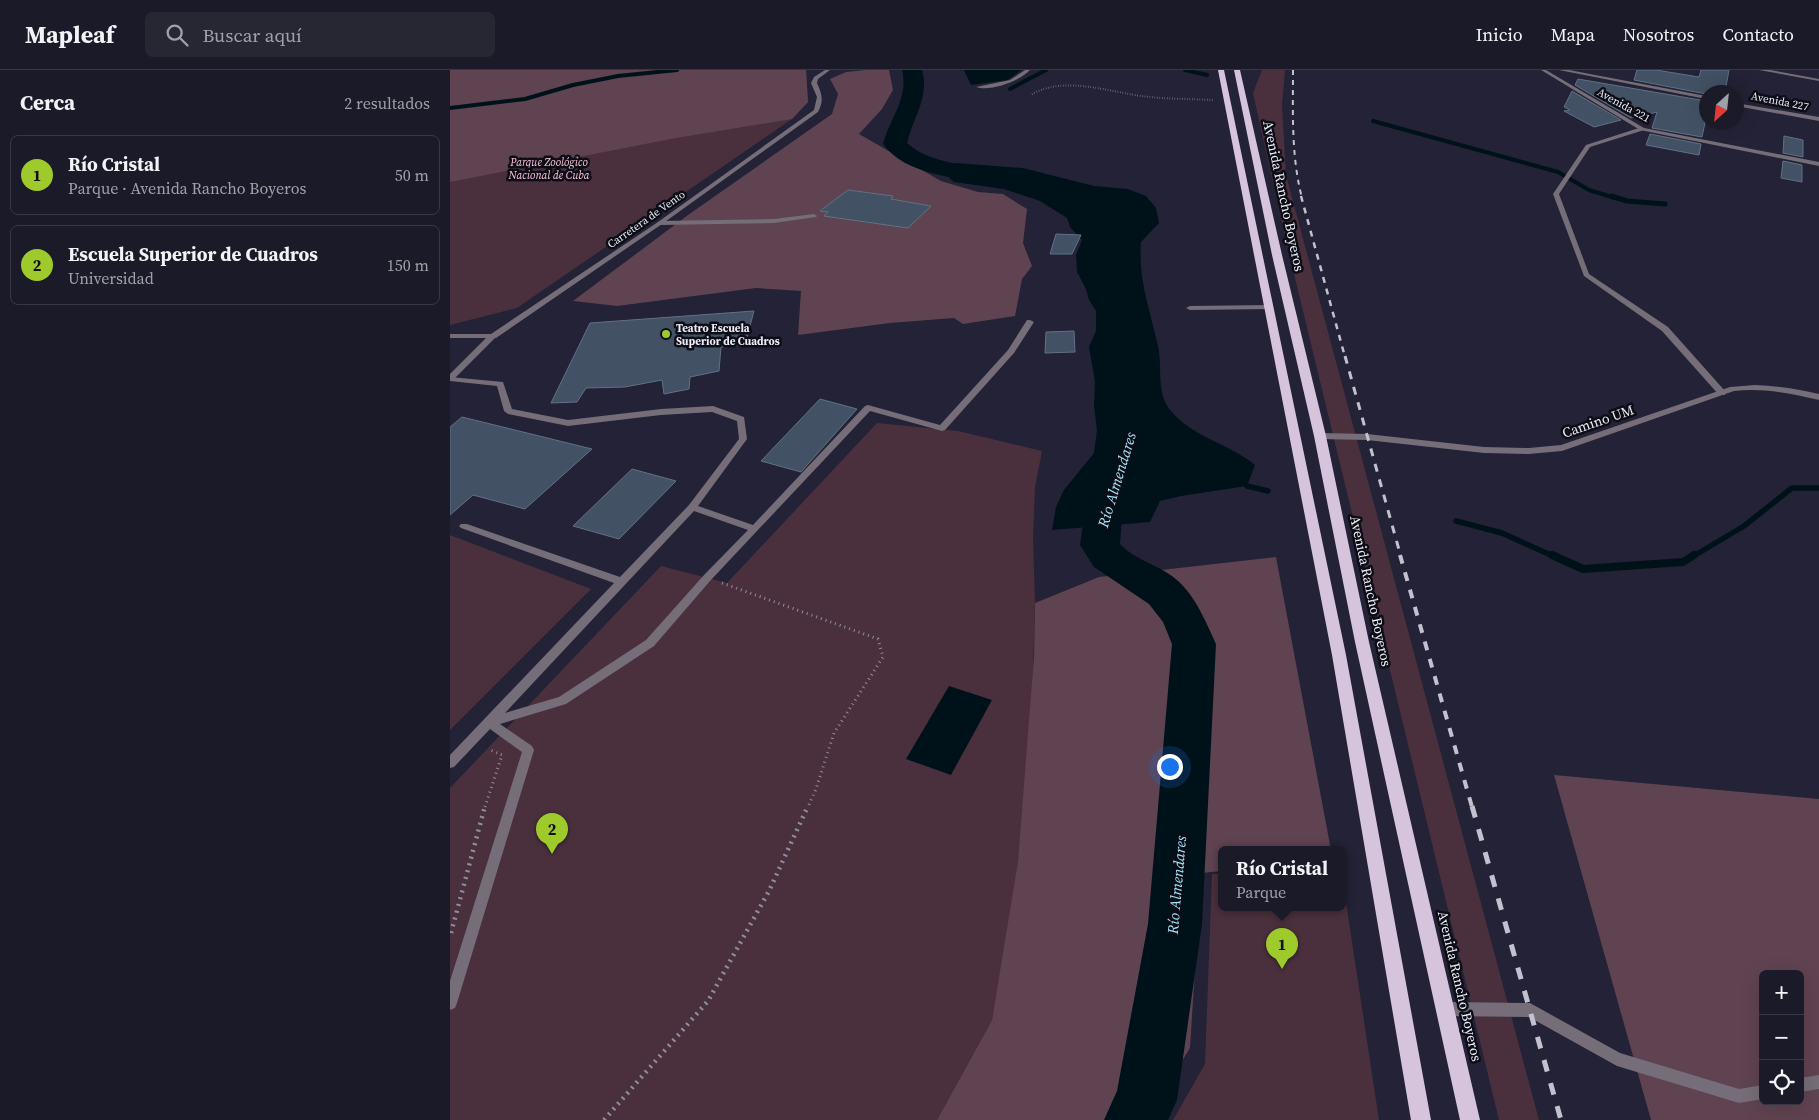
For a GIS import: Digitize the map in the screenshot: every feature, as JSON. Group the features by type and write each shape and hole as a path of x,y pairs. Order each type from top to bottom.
{"highway":[{"path":"1221,70 1339,655 1422,1120"},
{"name":"Avenida Rancho Boyeros","path":"1237,70 1320,436 1362,642 1470,1120"},
{"path":"1242,92 1247,70"}],"street":[{"name":"Carretera de Vento","path":"450,379 493,336 660,223 816,111 820,102 820,94 814,83 816,78 828,70"},
{"path":"979,87 1005,83 1023,76 1028,70"},
{"name":"Avenida 221","path":"1543,70 1642,129 1819,164"},
{"path":"1561,70 1699,97"},
{"path":"1761,70 1819,80"},
{"path":"1786,70 1819,76"},
{"name":"Avenida 227","path":"1744,105 1819,119"},
{"path":"1642,129 1588,146 1556,194 1586,275 1665,329 1722,393"},
{"path":"660,223 774,221 814,216"},
{"path":"1190,308 1269,307"},
{"path":"489,722 562,700 650,643 707,578 868,408 942,428 1011,351 1030,322"},
{"path":"450,336 493,336"},
{"path":"450,379 500,384 508,411 568,423 661,412 713,409 741,419 743,439 692,507 450,763"},
{"name":"Camino UM","path":"1320,436 1367,438 1484,450 1529,451 1562,448 1722,393 1747,387 1789,390 1819,397"},
{"path":"692,507 754,529"},
{"path":"464,526 621,581"},
{"path":"450,1003 528,750 489,722"},
{"path":"1446,1009 1530,1010 1617,1059 1739,1096 1759,1093"},
{"path":"1804,1084 1819,1082"}],"path":[{"path":"1032,94 1038,89 1054,86 1095,89 1150,97 1227,101"},
{"path":"604,1120 708,1001 773,882 816,789 834,733 883,657 878,639 707,578"},
{"path":"450,936 491,785 502,755 470,742"}],"green space":[{"name":"Parque Zoológico Nacional de Cuba","path":"450,70 806,70 808,102 792,119 517,308 450,325"},
{"path":"1262,70 1285,70 1282,105 1286,175 1539,1120 1499,1120 1287,245 1253,93"},
{"path":"877,423 958,431 1042,451 1035,487 1033,539 1035,603 1031,732 1017,877 992,1020 937,1120 450,1120 450,788 661,566 727,583"},
{"path":"450,535 591,589 450,730"},
{"path":"1212,874 1218,874 1218,911 1346,911 1346,902 1379,1120 1173,1120 1205,1064"}],"shaded area":[{"path":"450,70 806,70 808,102 792,119 676,138 450,182"},
{"path":"889,70 893,90 882,109 859,134 941,181 978,192 1003,194 1027,209 1023,243 1032,266 1022,279 1015,316 963,324 954,318 890,323 798,335 801,291 756,288 617,306 573,301 688,215 832,114 838,94 830,79 846,72"},
{"path":"1276,557 1330,846 1218,846 1218,871 1201,873 1190,1048 1146,1120 937,1120 992,1020 1018,862 1034,656 1035,603 1099,577"},
{"path":"1554,775 1819,799 1819,1120 1651,1120"}],"water":[{"path":"964,70 1022,70 1007,80 971,85"},
{"path":"956,163 1023,168 1094,186 1128,189 1146,196 1156,208 1159,223 1141,242 1141,269 1145,295 1158,346 1163,397 1172,412 1181,421 1201,435 1235,452 1255,465 1247,486 1160,501 1150,522 1052,530 1056,507 1064,490 1094,453 1097,430 1094,405 1095,382 1089,347 1096,331 1096,311 1077,272 1076,255 1082,240 1070,227 1067,218 1040,201 1004,189 954,182 936,166"},
{"path":"949,686 992,700 951,775 906,759"}],"building":[{"path":"1637,70 1656,70 1699,77 1701,70 1729,70 1726,85 1699,85 1699,93 1634,80"},
{"path":"1578,79 1699,100 1699,130 1703,130 1702,137 1652,128 1657,112 1631,118 1575,85"},
{"path":"1572,91 1621,120 1594,127 1564,111 1570,110 1564,107"},
{"path":"1650,134 1701,144 1699,155 1646,145"},
{"path":"1784,136 1803,140 1803,157 1783,153"},
{"path":"1783,161 1802,165 1802,182 1781,178"},
{"path":"848,190 893,196 891,199 931,206 908,228 824,216 828,212 820,211"},
{"path":"1056,234 1081,235 1072,254 1050,254"},
{"path":"754,311 745,345 721,347 719,371 690,377 689,389 664,394 662,380 625,387 586,388 577,402 551,403 590,323"},
{"path":"1074,331 1075,352 1045,353 1046,332"},
{"path":"820,399 857,409 801,472 761,461"},
{"path":"462,417 592,449 525,509 473,495 450,515 450,427"},
{"path":"632,469 676,481 619,539 573,526"}],"waterway":[{"path":"450,108 525,99 573,85 618,76 677,70"},
{"name":"Río Almendares","path":"912,70 915,80 913,98 897,134 895,144 903,152 926,163 992,177"},
{"path":"1010,89 1046,70"},
{"path":"1185,70 1207,75"},
{"path":"1373,121 1558,172 1589,190 1615,198"},
{"path":"1611,196 1627,201 1665,204"},
{"name":"Río Almendares","path":"1121,472 1103,517 1100,536 1102,551 1115,563 1157,587 1170,599 1184,620 1194,644 1175,924 1146,1100 1135,1120"},
{"path":"1247,486 1268,491"},
{"path":"1692,557 1744,526 1792,488 1819,488"},
{"path":"1456,521 1502,533 1555,557"},
{"path":"1552,555 1583,569 1683,562 1694,555"}],"railway":[{"path":"1293,70 1294,150 1302,198"},
{"path":"1301,196 1345,357"},
{"path":"1345,356 1401,557"},
{"path":"1400,555 1472,807"},
{"path":"1472,806 1561,1120"}],"place":[{"name":"Teatro Escuela Superior de Cuadros","path":"666,334"},
{"name":"Escuela Superior de Cuadros","path":"552,854"},
{"name":"Río Cristal","path":"1282,969"}]}
